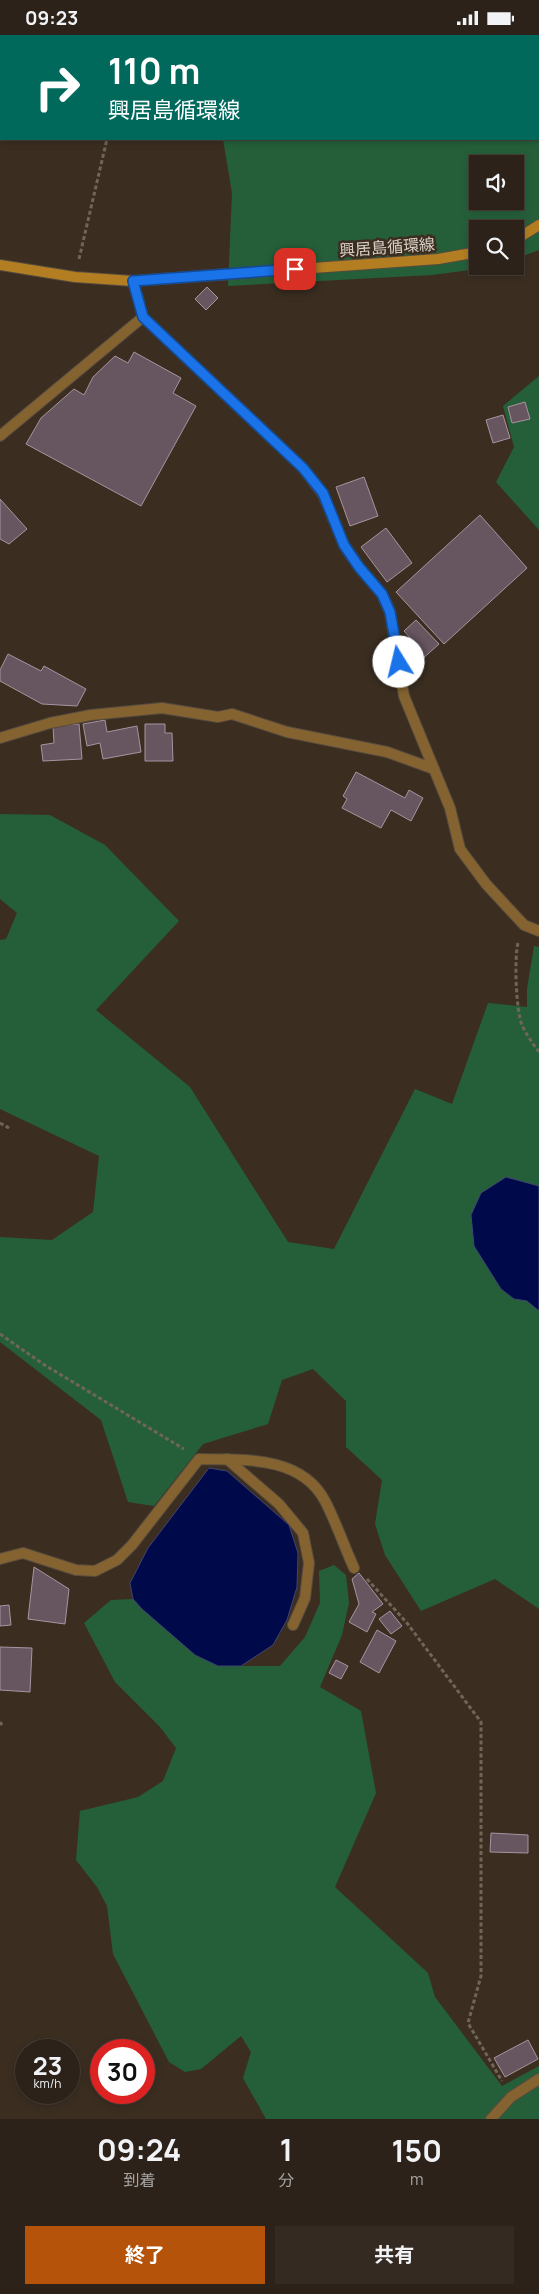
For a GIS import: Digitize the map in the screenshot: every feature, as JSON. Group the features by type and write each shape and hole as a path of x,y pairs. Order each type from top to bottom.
{"main road":[{"path":"524,234 539,225"},
{"name":"興居島循環線","path":"0,265 75,277 133,281 438,259 469,254"}],"street":[{"path":"133,281 143,317 303,468 323,493 344,545 359,567 382,594 390,612 404,696 450,808 460,849 486,884 524,925 539,931"},
{"path":"0,436 143,317"},
{"path":"0,738 50,723 91,715 162,708 218,717 232,715 287,732 387,752 434,769"},
{"path":"0,1559 23,1553 76,1570 95,1571 117,1560 132,1545 199,1459 227,1459 273,1463 296,1471 324,1499 354,1568"},
{"path":"227,1459 279,1504 303,1533 309,1563 305,1598 293,1625"},
{"path":"491,2119 511,2097 539,2079"}],"path":[{"path":"75,277 107,140"},
{"path":"524,925 516,951 517,991 522,1023 539,1052"},
{"path":"0,1123 9,1128"},
{"path":"0,1334 43,1364 199,1459"},
{"path":"354,1568 360,1570 407,1623 482,1723 481,1976 468,2023 511,2097"}],"green space":[{"path":"223,140 539,140 539,250 524,256 524,220 469,220 469,270 432,275 228,286 232,193"},
{"path":"539,376 539,530 496,482 514,447 503,406"},
{"path":"0,814 50,815 105,845 179,921 96,1010 190,1087 288,1242 334,1249 415,1089 452,1104 488,1003 527,1007 527,989 534,946 539,947 539,1186 506,1177 514,1299 527,1301 539,1311 539,1609 495,1579 421,1611 385,1555 375,1524 382,1480 346,1447 346,1401 313,1369 282,1380 268,1424 203,1444 154,1506 128,1502 101,1420 0,1342 0,1237 52,1240 93,1212 99,1156 0,1109 0,940 6,939 17,913 0,899"},
{"path":"334,1565 346,1575 349,1603 342,1635 320,1687 361,1711 376,1793 335,1887 428,1973 435,1997 502,2086 539,2066 539,2119 266,2119 243,2078 251,2052 241,2036 201,2069 185,2072 169,2062 113,1954 107,1906 97,1887 76,1860 80,1811 138,1797 163,1781 176,1748 160,1727 115,1682 84,1623 111,1600 133,1599 195,1655 218,1666 280,1666 305,1637 320,1603 319,1571"}],"shaded area":[{"path":"506,1177 539,1186 539,1311 527,1301 514,1299 501,1289 474,1246 471,1215 481,1193"},
{"path":"209,1468 227,1471 289,1525 298,1553 297,1587 287,1620 273,1645 241,1666 218,1666 195,1655 142,1609 133,1599 130,1583 148,1548"}],"building":[{"path":"207,287 218,298 206,310 195,299"},
{"path":"134,352 181,378 173,393 196,406 141,506 26,444 41,418 74,389 84,395 93,377 115,356 128,363"},
{"path":"525,402 530,419 512,423 508,407"},
{"path":"503,415 510,438 493,443 486,420"},
{"path":"364,477 378,516 350,526 336,487"},
{"path":"0,499 27,529 9,544 0,539"},
{"path":"480,515 527,568 444,644 396,592"},
{"path":"386,528 412,563 387,582 361,547"},
{"path":"416,620 439,644 419,662 404,645 411,639 404,631"},
{"path":"8,654 41,671 44,666 86,689 77,706 42,704 0,681 0,670"},
{"path":"105,720 107,732 137,726 141,752 103,759 100,743 87,746 83,724"},
{"path":"79,724 82,759 43,761 41,745 54,743 53,726"},
{"path":"145,724 165,724 165,733 172,733 173,761 145,761"},
{"path":"356,772 405,798 409,790 423,798 411,821 391,810 381,828 342,808 347,799 343,796"},
{"path":"34,1567 69,1589 65,1624 28,1619"},
{"path":"359,1573 383,1604 372,1612 376,1614 367,1632 349,1622 359,1604 352,1579"},
{"path":"9,1605 11,1625 0,1626 0,1606"},
{"path":"390,1611 402,1626 391,1634 379,1619"},
{"path":"377,1630 396,1641 379,1673 360,1662"},
{"path":"0,1647 32,1648 30,1692 0,1690"},
{"path":"336,1660 348,1666 341,1679 329,1673"},
{"path":"491,1833 528,1835 528,1853 490,1852"},
{"path":"528,2040 538,2059 505,2077 494,2058"}],"route":[{"path":"295,269 133,281 143,317 303,468 323,493 344,545 359,567 382,594 390,612 399,662"}]}
